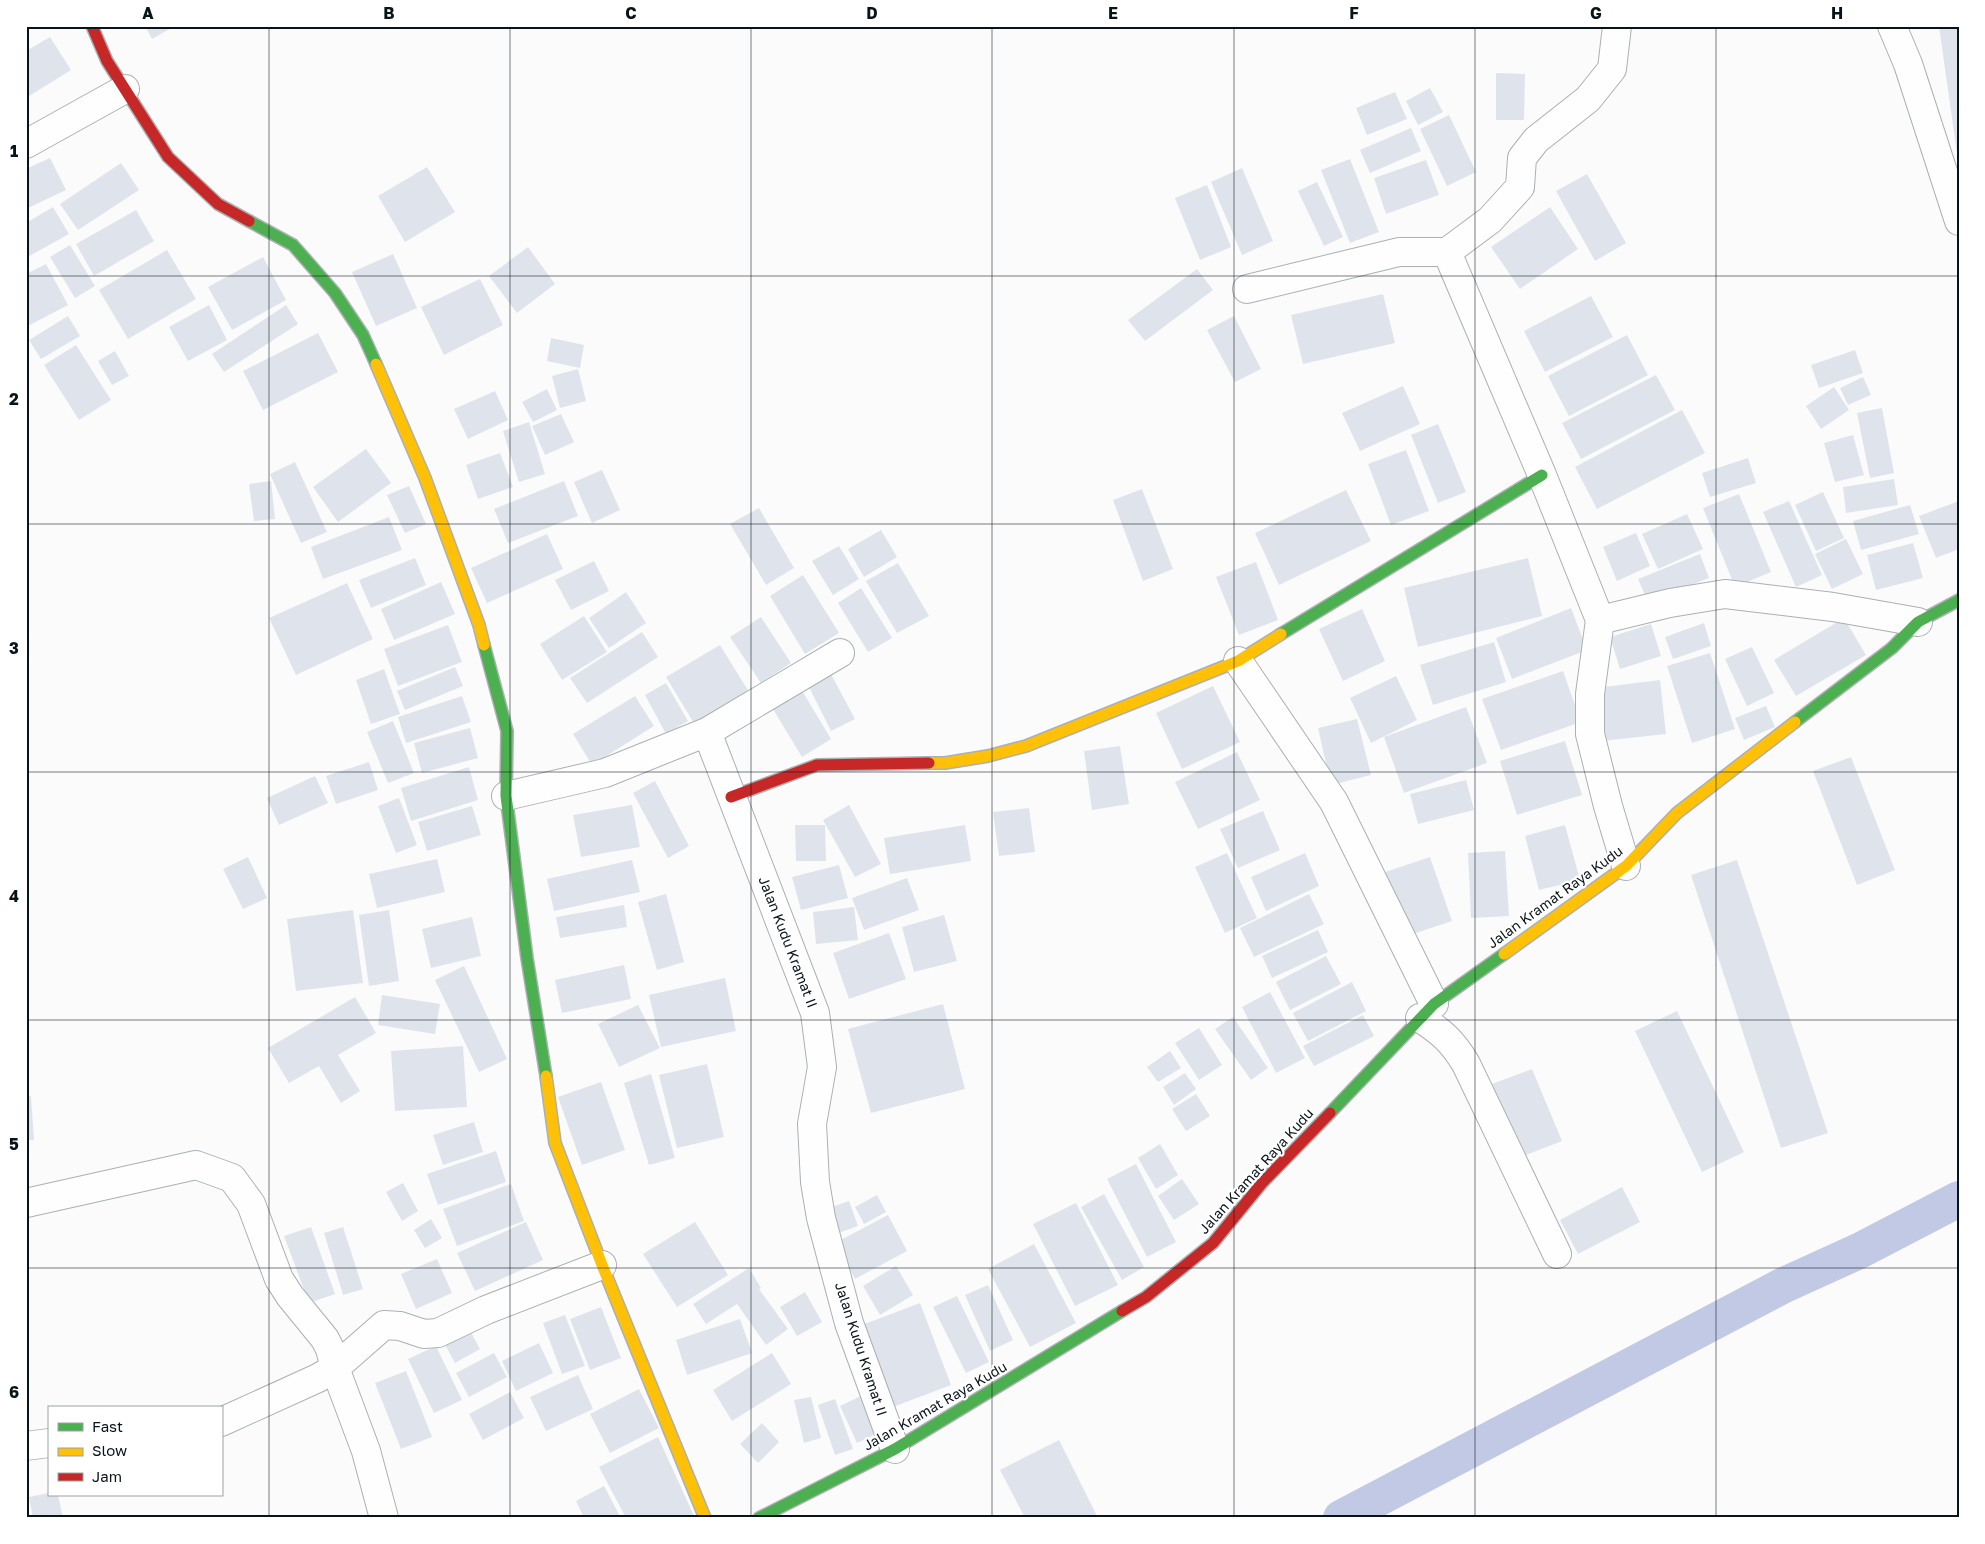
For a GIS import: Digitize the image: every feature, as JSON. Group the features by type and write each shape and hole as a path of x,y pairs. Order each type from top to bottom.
{"street":[{"path":"92,26 107,61 168,157 218,204 294,245 335,293 363,336 425,478 479,625 507,731 506,796 527,958 555,1143 602,1266 705,1518"},
{"path":"1247,288 1399,252 1447,252 1490,220 1520,187 1522,158 1536,140 1588,99 1612,69 1618,26"},
{"path":"1892,26 1908,64 1959,221"},
{"path":"26,144 125,90"},
{"path":"1447,252 1542,475 1600,620 1590,694 1590,734 1608,806 1626,866"},
{"path":"731,797 817,765 945,763 988,756 1026,746 1238,662 1542,475"},
{"path":"1600,620 1724,594 1833,607 1918,622"},
{"name":"Jalan Kramat Raya Kudu","path":"760,1518 895,1449 1146,1297 1213,1243 1262,1183 1427,1011 1626,866 1677,813 1892,648 1918,622 1959,600"},
{"path":"506,796 605,773 706,732 840,653"},
{"path":"1238,662 1334,802 1427,1011 1439,1030 1454,1045 1462,1058 1557,1254"},
{"name":"Jalan Kudu Kramat II","path":"706,732 815,1013 822,1067 812,1124 815,1182 821,1218 849,1323 895,1449"},
{"path":"26,1203 196,1165 232,1178 251,1204 279,1279 290,1296 325,1339 330,1349 335,1368 366,1451 384,1518"},
{"path":"222,1422 335,1368 384,1325 400,1326 424,1334 438,1333 486,1310 602,1266"},
{"path":"26,1446 48,1443"}],"building":[{"path":"145,26 175,26 152,39"},
{"path":"1939,26 1959,26 1959,161 1958,161"},
{"path":"50,37 71,70 26,98 26,51"},
{"path":"1496,73 1525,74 1524,120 1496,120"},
{"path":"1430,88 1443,112 1418,125 1406,101"},
{"path":"1395,92 1407,119 1367,135 1356,108"},
{"path":"1449,115 1476,172 1447,186 1420,129"},
{"path":"1411,128 1421,151 1370,173 1360,150"},
{"path":"50,158 66,190 26,209 26,169"},
{"path":"1350,159 1379,232 1350,243 1321,170"},
{"path":"1426,160 1439,195 1386,214 1374,178"},
{"path":"121,163 139,190 78,230 60,204"},
{"path":"427,167 455,212 405,242 378,196"},
{"path":"1242,168 1273,241 1242,255 1211,182"},
{"path":"1587,174 1626,243 1595,261 1556,191"},
{"path":"1317,182 1343,237 1324,246 1298,191"},
{"path":"1207,185 1231,247 1200,260 1175,198"},
{"path":"53,207 69,234 26,258 26,223"},
{"path":"1550,207 1578,249 1520,289 1491,247"},
{"path":"136,210 154,241 94,276 76,244"},
{"path":"70,245 95,286 75,298 50,257"},
{"path":"528,247 555,284 517,313 489,276"},
{"path":"167,250 196,299 128,339 99,290"},
{"path":"393,254 417,308 376,326 352,272"},
{"path":"263,257 286,300 232,330 208,287"},
{"path":"46,264 68,305 26,327 26,274"},
{"path":"1197,269 1213,290 1145,341 1128,320"},
{"path":"480,279 503,325 444,355 421,307"},
{"path":"1383,294 1395,343 1303,364 1291,315"},
{"path":"1591,296 1613,337 1545,372 1524,331"},
{"path":"209,305 227,340 188,361 169,327"},
{"path":"286,305 298,324 224,372 212,354"},
{"path":"68,316 80,336 41,359 29,340"},
{"path":"1234,316 1261,369 1235,382 1207,330"},
{"path":"318,333 338,372 263,410 243,371"},
{"path":"1627,335 1648,375 1569,416 1548,376"},
{"path":"551,338 584,345 580,368 547,361"},
{"path":"76,345 111,400 79,420 44,365"},
{"path":"1855,350 1863,373 1819,388 1811,365"},
{"path":"115,351 129,376 112,385 98,361"},
{"path":"578,369 586,401 560,408 552,376"},
{"path":"1656,375 1675,410 1581,459 1562,423"},
{"path":"1863,377 1871,395 1848,405 1840,388"},
{"path":"1403,386 1420,424 1360,451 1342,413"},
{"path":"1834,387 1849,410 1821,429 1806,406"},
{"path":"547,389 557,410 533,422 522,402"},
{"path":"495,391 508,420 468,439 454,409"},
{"path":"1882,408 1894,473 1870,478 1857,413"},
{"path":"1682,410 1705,453 1597,509 1575,467"},
{"path":"561,414 574,442 545,455 532,426"},
{"path":"529,422 545,474 519,482 503,431"},
{"path":"1438,424 1466,492 1438,503 1411,435"},
{"path":"1853,435 1864,475 1835,482 1824,443"},
{"path":"366,449 391,483 338,522 313,487"},
{"path":"1406,450 1429,511 1391,525 1368,464"},
{"path":"500,453 513,487 478,499 466,465"},
{"path":"1748,458 1756,483 1710,497 1702,473"},
{"path":"295,462 327,532 301,543 270,474"},
{"path":"602,470 620,510 592,523 574,482"},
{"path":"1894,479 1898,505 1846,513 1843,487"},
{"path":"271,481 275,519 254,521 249,484"},
{"path":"564,481 578,516 508,543 494,509"},
{"path":"409,486 426,524 405,533 387,495"},
{"path":"1142,489 1173,569 1143,581 1113,500"},
{"path":"1346,490 1371,541 1279,585 1255,533"},
{"path":"1823,492 1844,538 1816,551 1795,505"},
{"path":"1739,494 1771,572 1735,587 1703,508"},
{"path":"1789,501 1822,575 1796,587 1763,512"},
{"path":"1959,501 1959,549 1936,558 1919,516"},
{"path":"1910,505 1919,534 1861,550 1853,521"},
{"path":"759,508 794,568 766,585 730,524"},
{"path":"1687,514 1703,549 1658,569 1642,534"},
{"path":"389,517 402,550 323,579 311,547"},
{"path":"881,530 897,557 864,577 848,549"},
{"path":"1636,533 1650,566 1617,581 1603,547"},
{"path":"547,534 563,569 487,603 471,568"},
{"path":"1846,539 1863,574 1832,589 1815,554"},
{"path":"1913,543 1923,578 1876,590 1867,555"},
{"path":"839,546 859,579 833,595 812,561"},
{"path":"1700,554 1709,578 1648,602 1638,579"},
{"path":"415,558 426,585 371,608 359,580"},
{"path":"1528,558 1542,616 1418,647 1404,588"},
{"path":"594,561 609,591 571,610 555,580"},
{"path":"1256,562 1278,620 1239,635 1216,577"},
{"path":"898,563 929,616 897,633 866,581"},
{"path":"803,575 839,633 805,654 770,596"},
{"path":"441,582 455,614 394,640 381,609"},
{"path":"347,583 373,639 296,675 269,618"},
{"path":"861,588 892,638 868,652 838,603"},
{"path":"626,592 646,623 609,648 589,618"},
{"path":"1571,608 1587,650 1512,679 1496,638"},
{"path":"1362,609 1385,661 1343,681 1319,629"},
{"path":"584,616 607,652 562,680 540,644"},
{"path":"761,617 791,663 761,683 730,637"},
{"path":"1844,618 1866,655 1796,696 1774,660"},
{"path":"1704,623 1711,646 1673,659 1665,637"},
{"path":"1651,624 1661,656 1620,669 1610,637"},
{"path":"448,625 462,662 398,686 384,649"},
{"path":"642,632 658,657 587,703 570,678"},
{"path":"1494,642 1506,682 1433,705 1420,665"},
{"path":"720,645 749,692 695,725 666,677"},
{"path":"1752,647 1774,693 1747,706 1725,659"},
{"path":"1710,653 1735,729 1692,743 1667,666"},
{"path":"455,667 463,686 405,710 397,691"},
{"path":"384,669 400,714 371,724 356,680"},
{"path":"1563,671 1581,722 1501,750 1482,699"},
{"path":"831,674 855,719 831,731 808,685"},
{"path":"1396,676 1417,720 1371,743 1350,698"},
{"path":"1660,680 1666,734 1602,741 1596,688"},
{"path":"666,683 688,721 666,734 645,695"},
{"path":"798,684 831,739 802,757 768,701"},
{"path":"1213,686 1240,742 1182,769 1156,713"},
{"path":"462,696 471,722 406,743 398,717"},
{"path":"635,696 654,726 592,765 573,734"},
{"path":"1766,706 1775,727 1744,740 1735,718"},
{"path":"1466,707 1487,763 1404,793 1384,737"},
{"path":"1357,719 1371,775 1331,785 1318,728"},
{"path":"393,721 414,773 388,783 367,732"},
{"path":"470,728 478,758 422,773 414,743"},
{"path":"1565,741 1582,795 1517,815 1500,761"},
{"path":"1120,746 1129,804 1092,810 1084,751"},
{"path":"1237,752 1260,800 1198,829 1175,782"},
{"path":"1851,757 1895,870 1857,885 1813,771"},
{"path":"369,762 378,790 336,804 326,776"},
{"path":"469,767 478,800 411,821 401,788"},
{"path":"315,776 328,803 279,825 267,798"},
{"path":"1466,780 1474,810 1418,824 1410,794"},
{"path":"655,781 689,846 668,858 633,793"},
{"path":"399,798 417,845 396,853 378,806"},
{"path":"632,805 640,847 581,857 573,815"},
{"path":"849,805 881,864 855,877 823,820"},
{"path":"472,806 481,835 427,851 418,822"},
{"path":"1029,808 1035,852 999,856 993,812"},
{"path":"1263,811 1280,850 1238,868 1220,829"},
{"path":"795,825 825,825 826,861 796,861"},
{"path":"965,825 971,861 890,874 884,838"},
{"path":"1565,825 1580,880 1539,890 1525,836"},
{"path":"1505,851 1509,916 1471,918 1468,853"},
{"path":"1227,853 1257,918 1225,933 1195,867"},
{"path":"1305,853 1319,886 1266,911 1251,877"},
{"path":"248,857 267,898 243,909 223,869"},
{"path":"1430,857 1452,921 1407,936 1385,872"},
{"path":"437,859 445,892 377,908 369,874"},
{"path":"632,860 640,892 554,911 547,879"},
{"path":"1737,860 1828,1133 1781,1148 1691,875"},
{"path":"839,865 848,898 801,910 792,877"},
{"path":"907,878 919,910 864,930 852,898"},
{"path":"666,894 684,962 657,970 638,902"},
{"path":"1309,894 1324,924 1254,957 1240,928"},
{"path":"624,905 627,927 560,938 556,917"},
{"path":"854,907 858,940 816,944 813,912"},
{"path":"353,910 363,983 296,991 287,919"},
{"path":"389,910 399,981 369,986 359,915"},
{"path":"944,915 957,961 914,972 902,927"},
{"path":"472,917 481,956 431,968 422,929"},
{"path":"1318,930 1328,952 1272,978 1262,956"},
{"path":"889,933 906,979 849,999 833,953"},
{"path":"1326,956 1341,984 1290,1010 1276,982"},
{"path":"624,965 631,999 562,1013 555,980"},
{"path":"464,966 507,1059 479,1072 435,980"},
{"path":"725,978 736,1031 661,1047 649,995"},
{"path":"1352,982 1366,1011 1308,1041 1293,1013"},
{"path":"1270,992 1305,1058 1276,1073 1242,1007"},
{"path":"382,995 440,1004 435,1034 378,1025"},
{"path":"355,997 376,1033 338,1055 360,1091 341,1103 319,1066 289,1083 268,1048"},
{"path":"943,1004 965,1089 871,1113 848,1029"},
{"path":"638,1005 660,1048 619,1067 598,1024"},
{"path":"1677,1011 1744,1152 1702,1172 1635,1031"},
{"path":"1363,1015 1374,1036 1314,1066 1303,1046"},
{"path":"1233,1017 1268,1068 1251,1080 1215,1029"},
{"path":"1199,1028 1222,1065 1199,1080 1175,1043"},
{"path":"463,1046 467,1107 395,1111 391,1051"},
{"path":"1170,1051 1181,1068 1158,1082 1147,1067"},
{"path":"707,1064 724,1137 677,1148 659,1075"},
{"path":"1532,1069 1562,1141 1521,1157 1492,1084"},
{"path":"1185,1073 1196,1089 1174,1105 1163,1087"},
{"path":"651,1074 675,1158 649,1165 624,1083"},
{"path":"601,1082 625,1150 582,1165 558,1097"},
{"path":"1196,1094 1210,1116 1186,1131 1172,1109"},
{"path":"31,1096 34,1140 26,1140 26,1097"},
{"path":"474,1122 483,1152 443,1165 433,1135"},
{"path":"1160,1144 1178,1175 1156,1189 1138,1158"},
{"path":"496,1151 506,1182 438,1205 427,1174"},
{"path":"1136,1164 1176,1242 1147,1257 1107,1179"},
{"path":"1182,1179 1199,1204 1174,1220 1158,1196"},
{"path":"403,1183 418,1211 402,1221 386,1192"},
{"path":"511,1184 524,1221 457,1246 443,1209"},
{"path":"1622,1187 1640,1222 1578,1254 1560,1220"},
{"path":"1104,1194 1144,1267 1122,1280 1081,1207"},
{"path":"877,1195 886,1212 864,1224 855,1207"},
{"path":"849,1201 858,1226 833,1235 823,1210"},
{"path":"1076,1203 1118,1285 1075,1306 1033,1224"},
{"path":"888,1215 907,1251 855,1279 835,1243"},
{"path":"431,1219 442,1238 425,1248 414,1230"},
{"path":"526,1222 543,1260 475,1291 457,1253"},
{"path":"695,1222 728,1275 677,1307 643,1254"},
{"path":"311,1227 335,1294 309,1303 284,1236"},
{"path":"343,1227 363,1289 343,1295 324,1233"},
{"path":"1034,1244 1076,1323 1030,1347 988,1269"},
{"path":"437,1259 452,1293 416,1309 401,1274"},
{"path":"896,1266 913,1295 880,1315 863,1286"},
{"path":"749,1268 761,1288 759,1289 788,1329 766,1345 737,1304 706,1324 693,1304"},
{"path":"988,1285 1013,1340 990,1351 965,1295"},
{"path":"805,1292 822,1322 797,1336 780,1307"},
{"path":"957,1296 989,1362 966,1373 933,1307"},
{"path":"920,1303 951,1385 885,1410 854,1328"},
{"path":"601,1307 621,1358 590,1370 570,1319"},
{"path":"565,1315 585,1366 562,1374 543,1323"},
{"path":"740,1319 752,1353 687,1375 676,1340"},
{"path":"467,1325 480,1349 455,1363 442,1339"},
{"path":"539,1343 553,1373 516,1391 502,1361"},
{"path":"436,1346 462,1400 434,1413 408,1359"},
{"path":"494,1353 507,1377 469,1397 456,1373"},
{"path":"772,1353 791,1384 732,1421 713,1390"},
{"path":"406,1371 432,1437 401,1449 375,1383"},
{"path":"578,1375 593,1409 546,1431 530,1397"},
{"path":"639,1389 659,1428 610,1453 590,1414"},
{"path":"510,1392 524,1418 483,1440 469,1414"},
{"path":"865,1394 883,1431 857,1443 840,1406"},
{"path":"811,1397 821,1438 804,1443 794,1400"},
{"path":"835,1399 853,1449 835,1455 818,1405"},
{"path":"762,1423 779,1442 758,1463 740,1444"},
{"path":"658,1437 695,1518 626,1518 599,1467"},
{"path":"1059,1440 1098,1518 1025,1518 1000,1470"},
{"path":"604,1486 621,1518 584,1518 576,1501"},
{"path":"48,1493 48,1496 58,1496 63,1518 33,1518 29,1497"}],"waterway":[{"path":"1341,1518 1784,1285 1859,1251 1959,1199"}],"traffic: fast":[{"path":"249,221 293,245 335,293 363,335 376,364"},
{"path":"1281,634 1542,475"},
{"path":"1795,722 1892,648 1918,622 1959,600"},
{"path":"484,645 507,731 506,796 527,958 546,1076"},
{"path":"1330,1113 1434,1004 1504,954"},
{"path":"759,1518 895,1449 1122,1311"}],"traffic: slow":[{"path":"376,364 425,478 479,625 484,645"},
{"path":"929,763 945,763 988,756 1026,746 1238,661 1281,634"},
{"path":"1504,954 1626,866 1677,813 1795,722"},
{"path":"546,1076 555,1143 602,1265 705,1518"}],"traffic: jam":[{"path":"92,26 107,61 168,157 218,204 249,221"},
{"path":"731,797 817,765 929,763"},
{"path":"1122,1311 1146,1297 1213,1243 1262,1183 1330,1113"}]}
